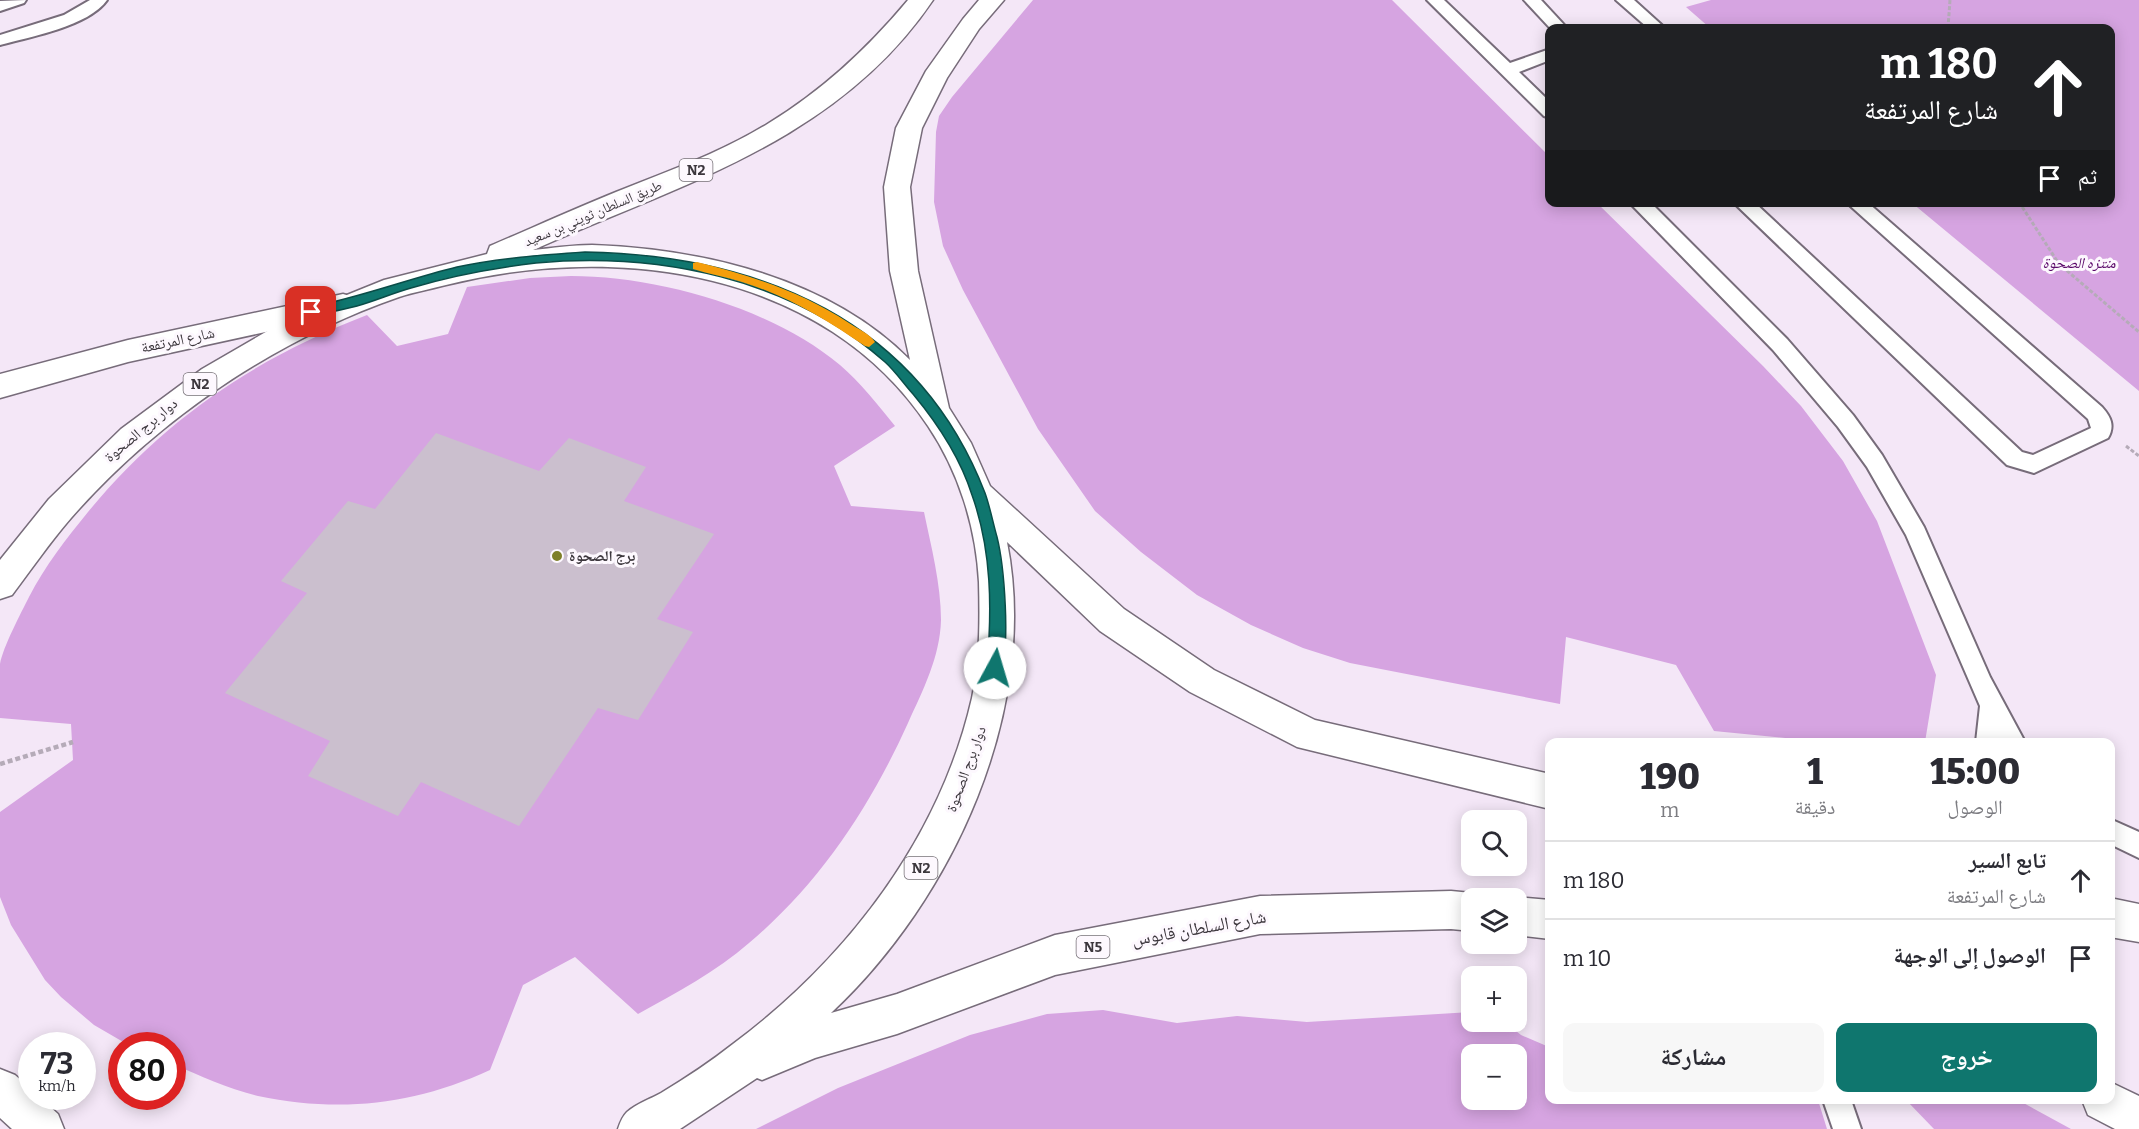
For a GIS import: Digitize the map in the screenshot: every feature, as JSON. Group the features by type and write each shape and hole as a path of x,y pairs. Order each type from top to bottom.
{"main road":[{"name":"طريق السلطان ثويني بن سعيد","path":"460,271 611,204 717,162 765,138 803,114 863,66 921,0"},
{"name":"N2","path":"937,414 904,271 897,187 909,128 929,87 971,24 992,0"},
{"name":"دوار برج الصحوة","path":"0,585 32,540 77,488 153,418 196,386 249,353 303,325 408,284 460,271 535,259 608,256 678,263 744,278 805,302 860,336 897,366 937,414 962,454 979,495 987,522 996,569 997,642 987,709 975,753 954,807 927,859 877,932 810,1006 778,1035 706,1090 639,1129"},
{"name":"شارع المرتفعة","path":"0,386 128,351 357,302"},
{"path":"979,495 1112,620 1202,681 1310,735 1545,791"},
{"name":"شارع السلطان قابوس","path":"733,1070 815,1038 897,1014 1055,955 1260,915 1461,911"},
{"path":"1527,917 1545,919"},
{"path":"2115,918 2139,923"},
{"path":"0,1090 43,1129"},
{"path":"2111,1104 2139,1119"}],"lane":[{"path":"0,6 18,0"},
{"path":"0,40 82,14 96,6 99,0"},
{"path":"1435,0 1545,107"},
{"path":"1532,0 1555,24"},
{"path":"1624,0 1652,24"},
{"path":"1508,70 1545,56"},
{"path":"1643,207 1798,364 1853,429 1901,504 1991,708 2010,738"},
{"path":"1747,207 2015,459 2034,464 2101,432 2101,420 2095,413 1861,207"},
{"path":"1988,738 1991,708"},
{"path":"1489,779 1545,785"},
{"path":"2115,833 2139,845"},
{"path":"1838,1104 1847,1129"}],"path":[{"path":"1948,24 1950,0"},
{"path":"2022,207 2059,264 2139,332"},
{"path":"0,764 72,741"}],"green space":[{"path":"1033,0 1392,0 1545,152 1545,207 1601,207 1763,366 1801,406 1843,461 1877,521 1936,675 1926,738 1785,738 1714,731 1676,665 1566,637 1560,704 1350,663 1303,648 1251,625 1197,595 1141,552 1095,511 1038,429 963,290 943,246 934,202 936,132 939,116 952,97"},
{"name":"منتزه الصحوة","path":"1711,0 2139,0 2139,391 1917,207 2115,207 2115,24 1705,24 1686,7"},
{"path":"605,277 640,282 713,299 748,312 782,327 840,365 862,386 895,426 834,466 851,506 924,512 939,593 940,634 930,673 877,784 860,814 820,869 775,920 737,953 681,990 638,1014 575,957 523,985 490,1070 462,1082 405,1098 376,1103 318,1104 288,1101 258,1096 225,1086 186,1070 186,1032 108,1033 94,1025 45,980 11,925 0,897 0,812 73,760 71,724 0,718 0,664 8,640 29,597 64,543 117,479 180,420 250,372 326,332 367,315 397,346 448,334 467,287 530,278"},
{"path":"1103,1010 1177,1023 1237,1016 1307,1022 1461,1013 1461,1032 1517,1032 1545,1045 1545,1104 1819,1104 1827,1129 756,1129 838,1088 970,1035 1047,1014"},
{"path":"1910,1104 2025,1104 2071,1129 1934,1129"}],"building":[{"path":"436,433 539,471 569,438 646,467 624,501 714,534 657,619 693,632 638,720 598,708 519,826 421,782 398,816 308,776 330,741 225,693 307,593 281,581 348,501 375,509"}],"slow traffic":[{"path":"697,266 744,278 783,292 823,312 869,342"}],"place":[{"name":"برج الصحوة","path":"557,556"}],"route":[{"path":"311,312 357,302 408,284 460,271 535,259 585,256 630,257 704,268 744,278 805,302 844,325 891,361 937,414 962,454 979,495 992,547 998,589 995,668"}]}
